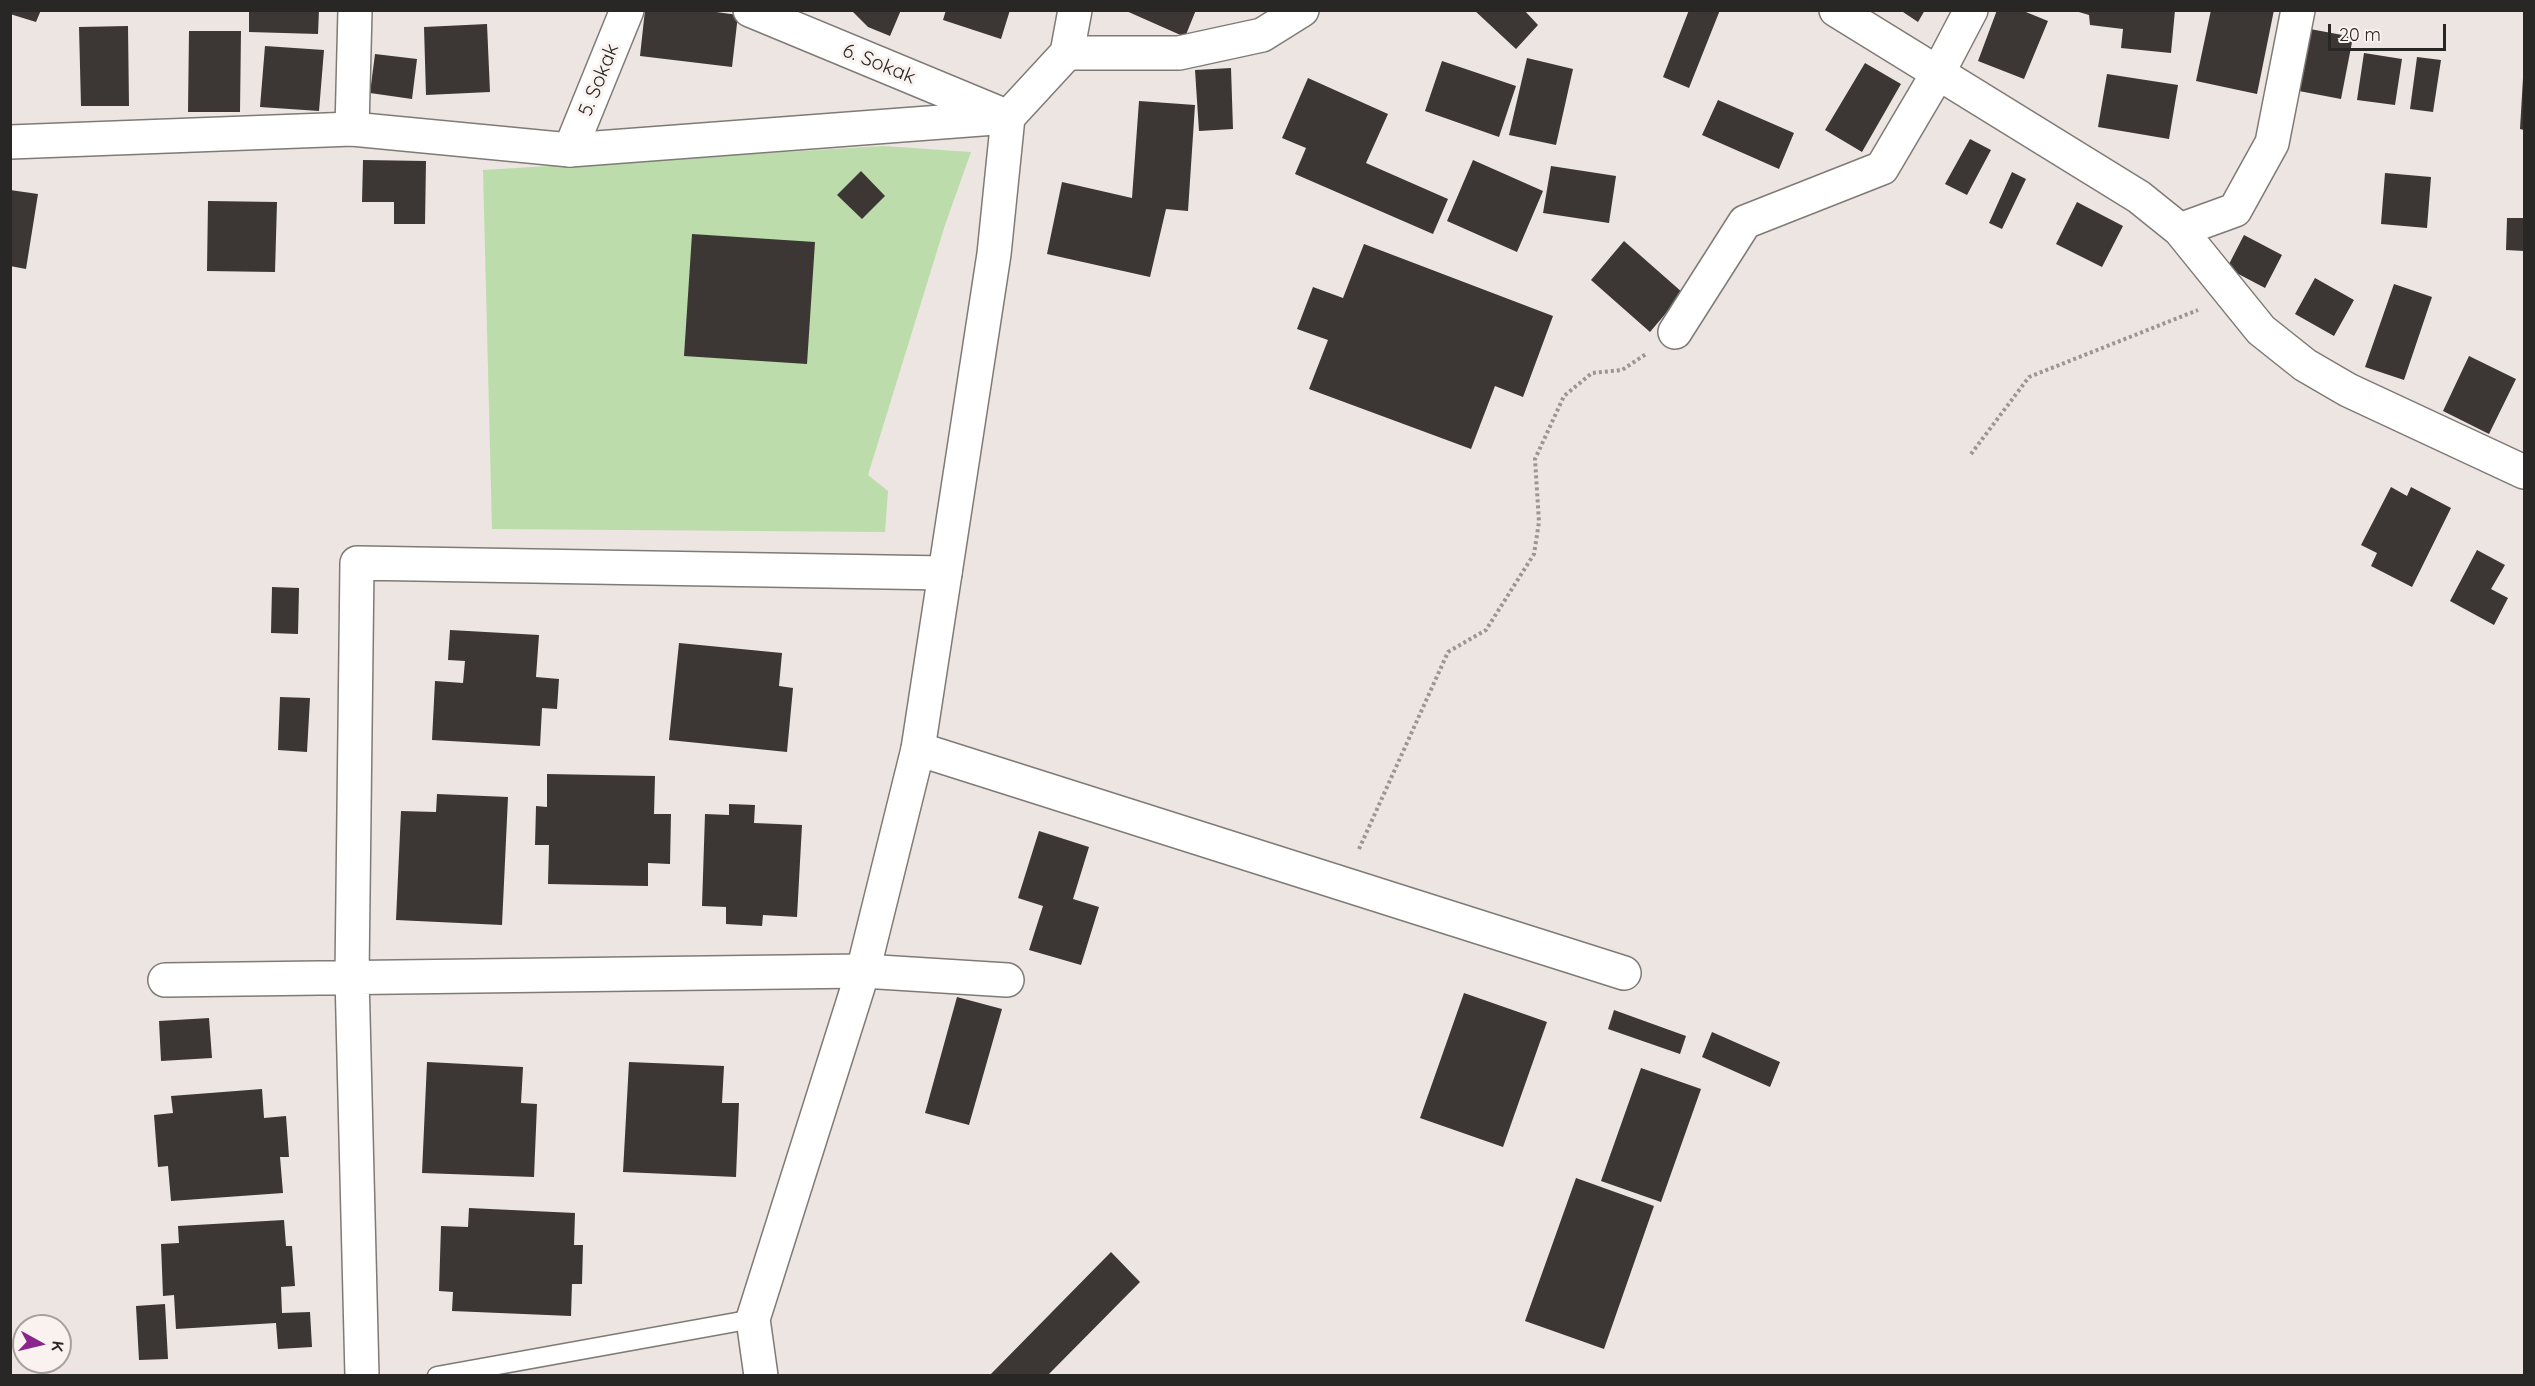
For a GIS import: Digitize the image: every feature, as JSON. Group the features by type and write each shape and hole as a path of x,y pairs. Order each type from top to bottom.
{"street":[{"path":"352,129 355,10"},
{"name":"5. Sokak","path":"570,150 627,10"},
{"name":"6. Sokak","path":"750,10 1008,117"},
{"path":"761,1376 753,1319 863,971 918,749 994,255 1008,117 1067,53 1075,10"},
{"path":"1067,53 1179,53 1262,35 1302,10"},
{"path":"1836,10 2139,197 2180,230 2261,330 2305,365 2348,390 2524,472"},
{"path":"1675,332 1745,222 1882,168 1938,73 1971,10"},
{"path":"2180,230 2235,210 2272,143 2298,10"},
{"path":"10,142 352,129 570,150 1008,117"},
{"path":"362,1376 352,976 357,563 945,573"},
{"path":"918,749 1624,973"},
{"path":"165,980 863,971 1007,980"}],"lane":[{"path":"437,1376 753,1319"}],"path":[{"path":"1971,454 2029,377 2233,297"},
{"path":"1343,884 1448,652 1485,630 1534,554 1539,522 1534,459 1564,396 1592,373 1622,370 1675,332"}],"green space":[{"path":"884,146 971,152 945,225 868,475 888,491 885,532 492,529 483,170"}],"building":[{"path":"10,10 41,10 36,22 10,14"},
{"path":"249,10 319,10 318,34 249,32"},
{"path":"645,10 702,10 738,15 732,67 640,56"},
{"path":"851,10 901,10 890,36 868,27"},
{"path":"946,10 1010,10 1001,39 943,20"},
{"path":"1124,10 1196,10 1185,37"},
{"path":"1474,10 1524,10 1538,25 1516,49"},
{"path":"1689,10 1720,10 1689,88 1663,77"},
{"path":"1900,10 1925,10 1918,22"},
{"path":"1997,10 2021,10 2048,21 2024,79 1978,61"},
{"path":"2072,10 2175,10 2171,53 2121,48 2123,29 2090,25 2089,15"},
{"path":"2211,10 2274,10 2257,94 2196,81"},
{"path":"487,24 490,92 426,95 424,27"},
{"path":"128,26 129,106 81,106 79,27"},
{"path":"2310,29 2353,37 2341,99 2299,91"},
{"path":"189,31 241,31 240,112 188,112"},
{"path":"265,46 324,50 319,111 260,107"},
{"path":"2364,53 2402,59 2395,105 2357,100"},
{"path":"375,54 417,59 412,99 370,93"},
{"path":"2417,57 2441,60 2433,112 2410,109"},
{"path":"1527,58 1573,69 1556,145 1509,135"},
{"path":"1442,61 1516,86 1499,137 1425,111"},
{"path":"1865,63 1901,84 1862,152 1825,130"},
{"path":"1231,68 1233,129 1199,131 1195,70"},
{"path":"2107,74 2178,85 2169,139 2098,127"},
{"path":"1308,78 1388,114 1366,163 1448,199 1433,234 1295,174 1306,148 1282,138"},
{"path":"2524,78 2524,130 2520,129"},
{"path":"1718,100 1794,133 1779,169 1702,135"},
{"path":"1139,101 1195,105 1188,211 1166,209 1150,277 1047,254 1062,182 1132,198"},
{"path":"1970,139 1991,150 1967,195 1945,184"},
{"path":"363,160 426,161 425,224 394,224 394,202 362,202"},
{"path":"1473,160 1543,191 1517,252 1447,221"},
{"path":"1551,166 1616,176 1609,223 1543,213"},
{"path":"861,171 885,196 862,219 837,195"},
{"path":"2012,172 2026,179 2002,229 1989,223"},
{"path":"2385,173 2431,177 2427,228 2381,224"},
{"path":"10,190 38,194 26,269 10,266"},
{"path":"208,201 277,202 275,272 207,271"},
{"path":"2077,202 2123,226 2102,267 2056,244"},
{"path":"2507,218 2524,218 2524,251 2506,250"},
{"path":"692,234 815,242 807,364 684,356"},
{"path":"2244,235 2282,255 2265,288 2227,268"},
{"path":"1624,241 1683,293 1650,332 1591,280"},
{"path":"1364,244 1553,316 1523,397 1495,386 1471,449 1309,389 1328,340 1297,329 1313,287 1343,298"},
{"path":"2315,278 2354,300 2334,336 2295,314"},
{"path":"2394,284 2432,297 2404,380 2365,367"},
{"path":"2469,356 2516,379 2489,434 2443,411"},
{"path":"2391,487 2407,496 2411,487 2451,508 2412,587 2371,566 2377,553 2361,545"},
{"path":"2477,550 2505,565 2491,589 2508,598 2494,625 2450,601"},
{"path":"272,587 299,588 298,634 271,633"},
{"path":"450,630 539,635 536,677 559,679 557,709 542,708 540,746 432,740 435,681 463,683 465,661 448,660"},
{"path":"679,643 782,653 779,686 793,688 787,752 669,740"},
{"path":"280,697 310,698 307,752 278,750"},
{"path":"547,774 655,776 654,814 671,814 670,864 648,863 648,886 548,884 549,845 535,845 536,806 547,807"},
{"path":"437,794 508,797 502,925 396,920 401,811 436,812"},
{"path":"729,804 755,805 754,823 802,825 797,917 763,915 762,926 726,924 726,907 702,906 705,814 729,815"},
{"path":"1039,831 1089,847 1073,899 1099,907 1081,965 1029,950 1043,906 1018,898"},
{"path":"1464,993 1547,1022 1503,1147 1420,1118"},
{"path":"957,997 1002,1009 969,1125 925,1113"},
{"path":"1614,1010 1686,1036 1680,1054 1608,1029"},
{"path":"209,1018 212,1058 161,1061 159,1021"},
{"path":"1712,1032 1780,1062 1770,1087 1702,1057"},
{"path":"427,1062 523,1067 521,1103 537,1104 534,1177 422,1173"},
{"path":"629,1062 724,1066 722,1103 739,1103 736,1177 623,1172"},
{"path":"1641,1068 1701,1089 1661,1202 1601,1181"},
{"path":"262,1089 264,1118 286,1116 289,1157 280,1157 283,1193 171,1201 168,1166 158,1167 154,1115 173,1113 171,1096"},
{"path":"1576,1178 1654,1206 1604,1349 1525,1321"},
{"path":"469,1208 575,1213 574,1245 583,1245 582,1284 572,1284 571,1316 452,1311 453,1292 439,1291 441,1226 468,1227"},
{"path":"284,1220 286,1246 292,1246 295,1286 281,1287 282,1313 310,1312 312,1347 278,1349 276,1323 176,1329 174,1295 163,1296 161,1244 179,1243 178,1226"},
{"path":"1111,1252 1140,1282 1047,1376 989,1376"},
{"path":"165,1304 168,1359 139,1360 136,1306"}]}
